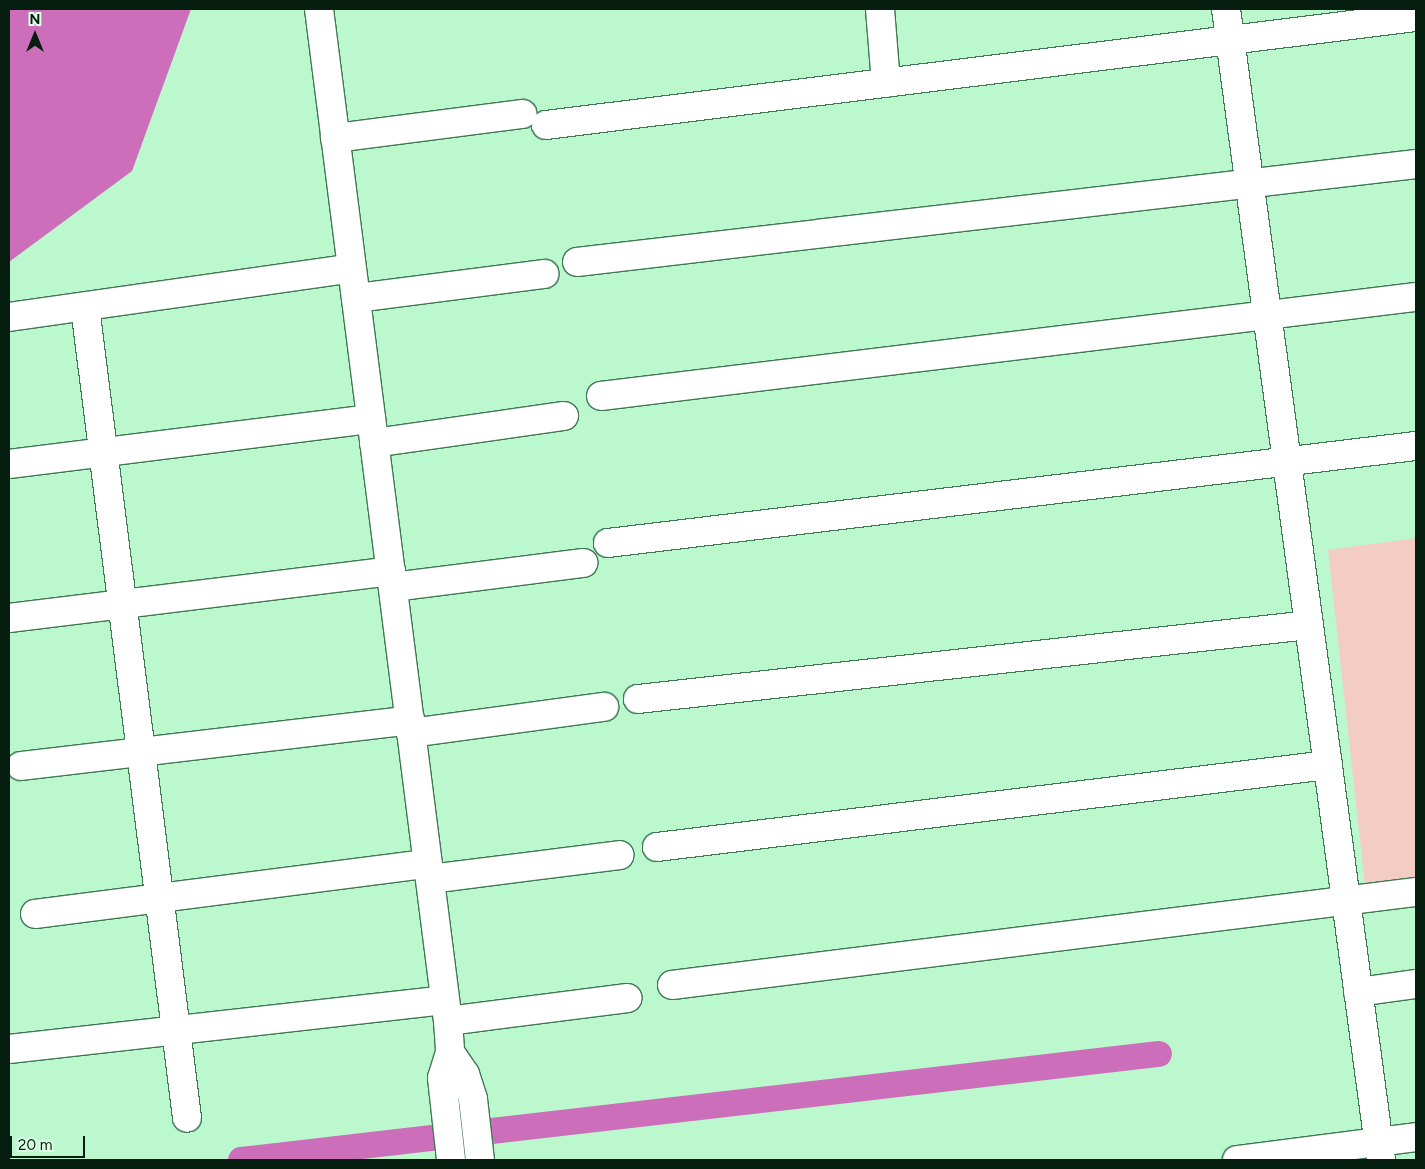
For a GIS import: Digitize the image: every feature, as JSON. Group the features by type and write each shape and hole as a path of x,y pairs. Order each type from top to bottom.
{"street":[{"path":"319,9 446,1010 450,1052 442,1078 451,1160"},
{"path":"880,9 886,83"},
{"path":"1226,9 1380,1151"},
{"path":"546,125 1416,17"},
{"path":"335,138 522,114"},
{"path":"578,262 1416,164"},
{"path":"9,317 352,268"},
{"path":"356,298 544,274"},
{"path":"601,396 1416,297"},
{"path":"85,307 187,1118"},
{"path":"9,464 103,452 564,416"},
{"path":"608,543 1416,446"},
{"path":"9,618 122,604 583,562"},
{"path":"638,699 1309,625"},
{"path":"21,766 141,752 604,707"},
{"path":"657,847 1328,765"},
{"path":"35,914 159,898 619,855"},
{"path":"672,984 1416,892"},
{"path":"1358,992 1416,984"},
{"path":"9,1048 176,1030 628,998"},
{"path":"450,1052 465,1074 473,1098 480,1160"},
{"path":"1237,1160 1380,1151 1416,1137"}],"shaded area":[{"path":"9,9 191,9 132,171 9,262"},
{"path":"1416,538 1416,878 1365,886 1328,550"}],"waterway":[{"path":"241,1160 1159,1054"}]}
